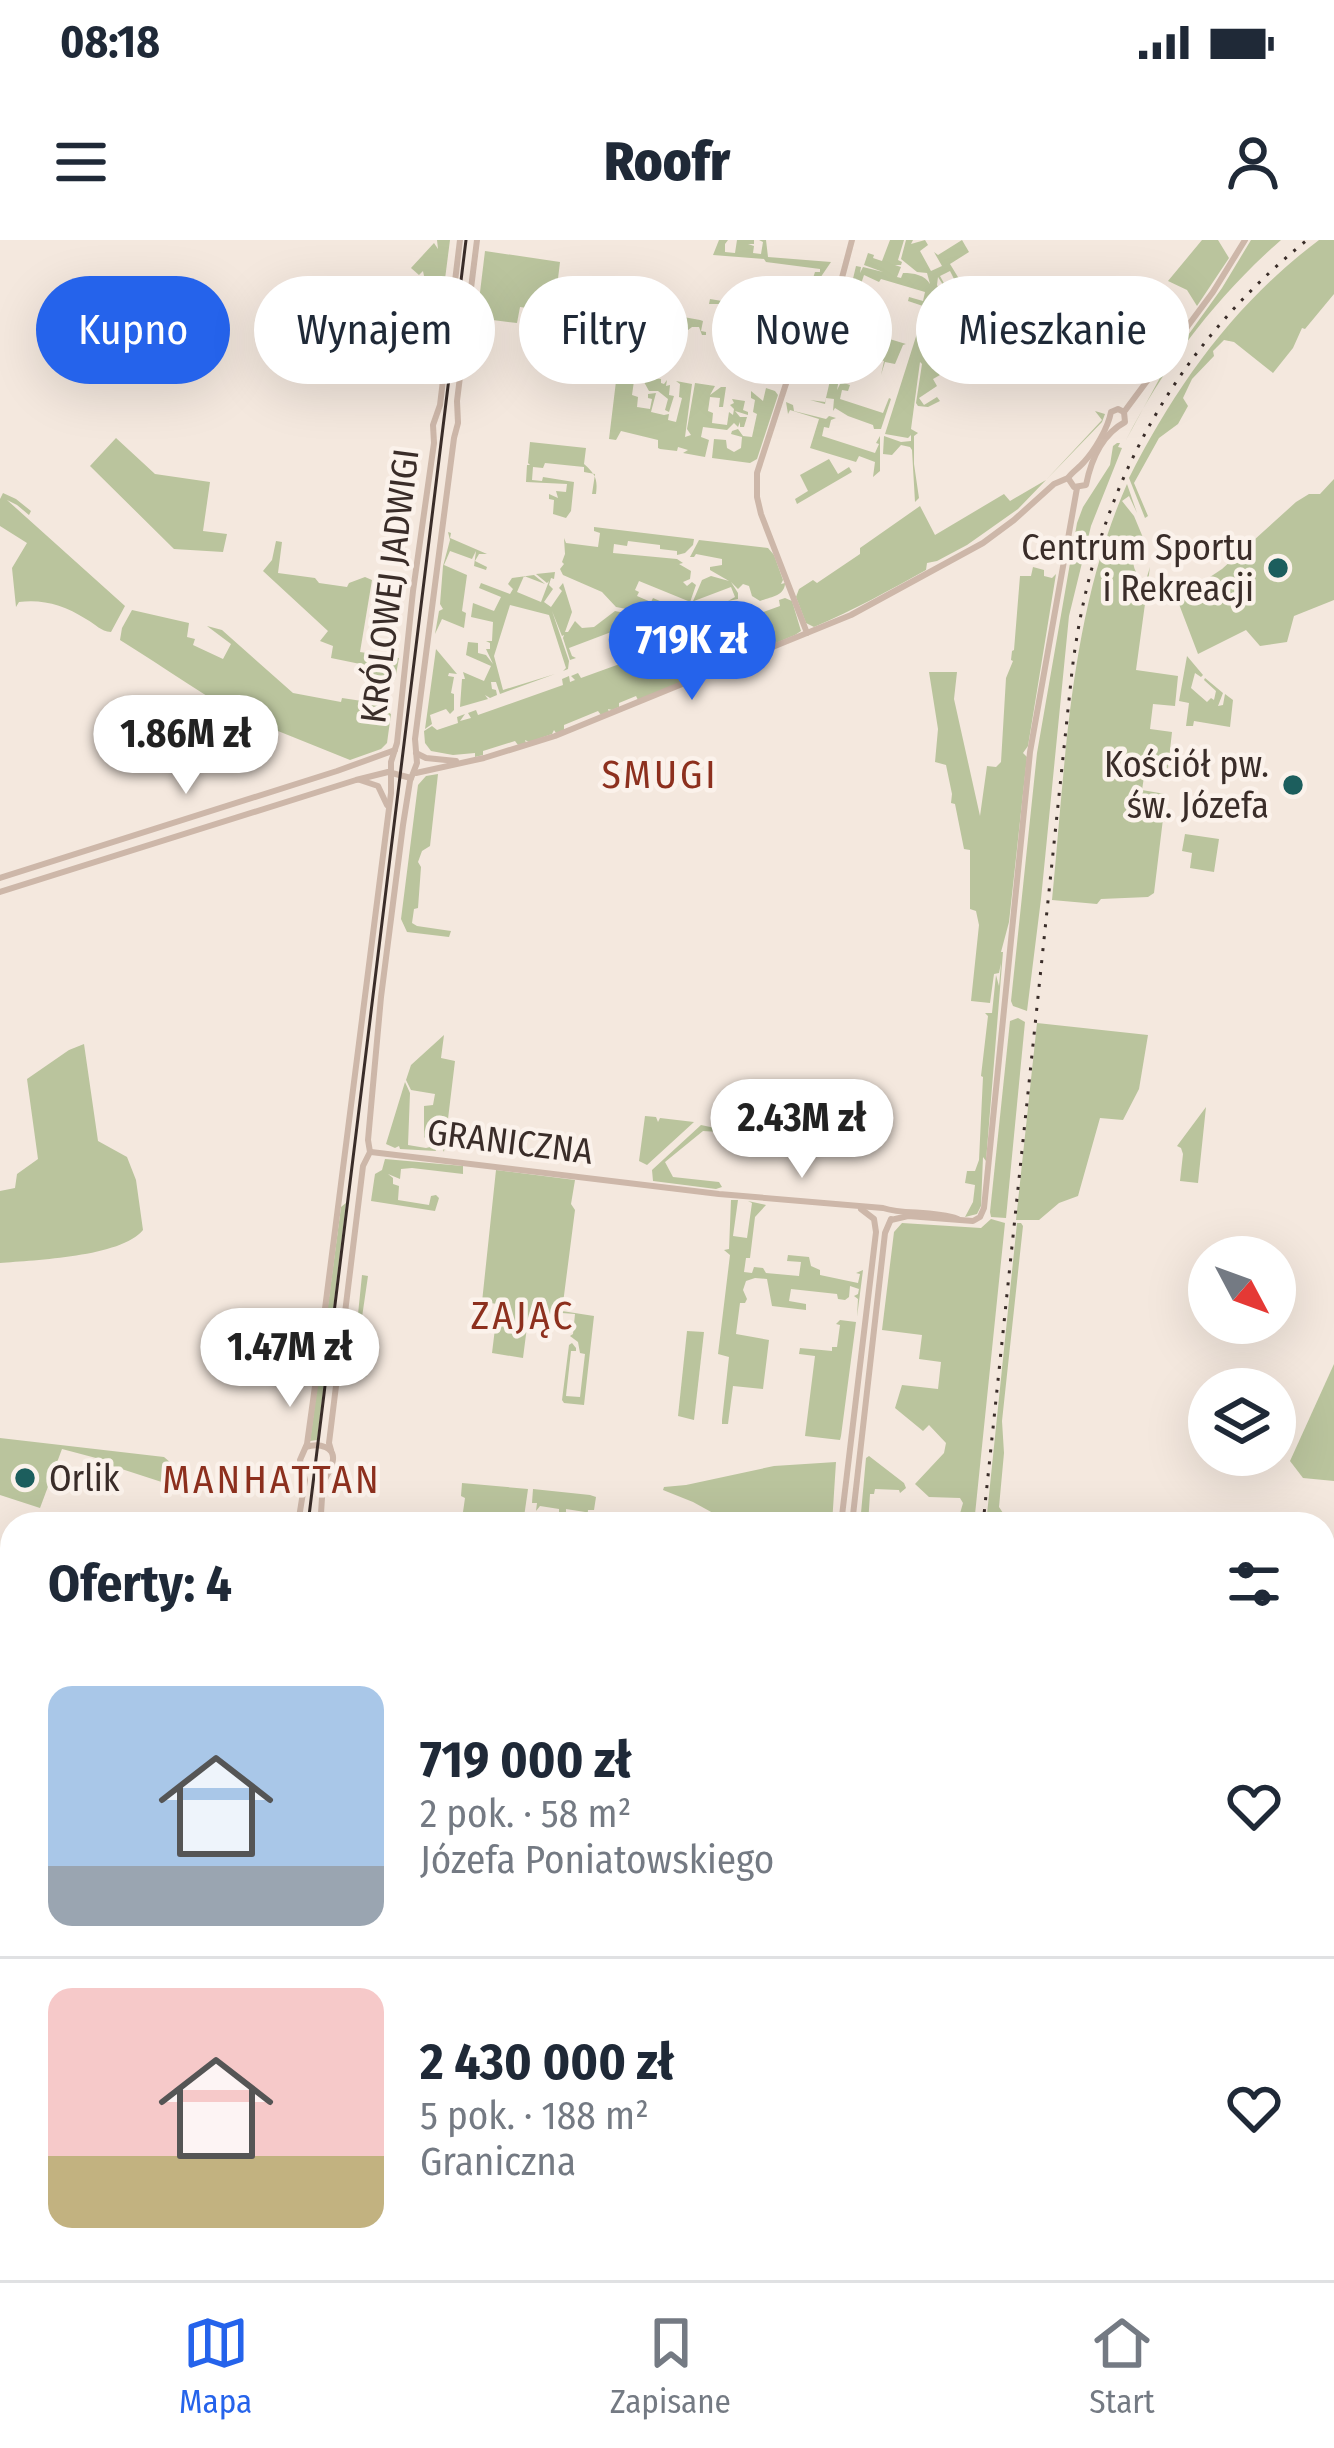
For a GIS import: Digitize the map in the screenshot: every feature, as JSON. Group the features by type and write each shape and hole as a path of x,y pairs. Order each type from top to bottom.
{"street":[{"name":"KRÓLOWEJ JADWIGI","path":"438,413 460,240"},
{"name":"KRÓLOWEJ JADWIGI","path":"458,418 477,240"},
{"path":"807,633 758,504 758,468 806,321 841,286 852,240"},
{"path":"1077,488 1088,483 1090,464 1111,431 1125,422 1124,412 1213,292 1245,240"},
{"path":"448,411 458,418 454,435 444,437 434,431 438,413 448,411"},
{"path":"1077,488 1071,485 1070,472 1085,461 1111,412 1124,412"},
{"name":"KRÓLOWEJ JADWIGI","path":"396,749 434,431"},
{"name":"KRÓLOWEJ JADWIGI","path":"416,752 454,435"},
{"path":"0,892 356,780 392,773 411,777 422,770 555,736 867,607 971,550 1007,526 1055,482 1068,478"},
{"path":"858,1207 883,1226 890,1218 922,1211 973,1221 980,1217 984,1204 1030,752 1077,488"},
{"path":"0,878 405,746 433,759 465,762"},
{"path":"300,1512 305,1480 300,1460 306,1447 396,749"},
{"path":"320,1512 319,1476 333,1463 329,1443 369,1148 403,820 418,763 416,752"},
{"path":"356,780 378,786 387,809"},
{"path":"265,794 268,806"},
{"path":"104,845 108,858"},
{"path":"346,1144 357,1139 369,1148"},
{"name":"GRANICZNA","path":"369,1148 719,1194 879,1209 890,1218"},
{"path":"344,1155 353,1163 364,1162"},
{"path":"842,1512 879,1209"},
{"path":"853,1512 890,1218"},
{"path":"306,1447 319,1444 331,1450"},
{"path":"302,1472 319,1476"}],"green space":[{"path":"437,240 450,240 445,276 424,276 423,271 419,275 411,268 434,243 438,249"},
{"path":"719,240 728,240 725,252 735,253 737,240 754,240 748,244 754,246 753,253 761,254 763,242 759,240 766,240 768,257 831,262 821,276 814,276 820,269 713,255"},
{"path":"890,240 904,240 901,265 895,265 901,267 897,277 903,273 920,276 916,276 916,289 892,282 892,276 854,276 856,266 861,267 860,273 863,267 883,272 864,265 868,253 882,261"},
{"path":"906,240 913,240 911,244 925,240 928,245 920,251 931,271 942,266 934,252 938,255 962,240 969,252 950,264 957,276 950,271 940,276 917,272 901,259"},
{"path":"1202,240 1218,240 1229,258 1197,306 1189,293 1189,276 1172,276"},
{"path":"1251,240 1281,240 1258,262 1189,340"},
{"path":"1319,240 1334,240 1334,294 1302,328 1273,373 1234,342 1224,340 1213,351 1214,356 1192,379 1183,398 1188,406 1178,424 1159,438 1134,483 1145,518 1129,478 1167,410 1234,318"},
{"path":"485,251 560,262 558,276 519,276 517,323 495,320 495,276 482,276"},
{"path":"688,318 703,321 701,331 706,335 702,335 699,327 688,330"},
{"path":"916,337 917,384 911,429 918,433 914,436 919,498 915,502 910,447 901,445 892,455 883,454 884,436 901,442 911,441 911,435 885,434"},
{"path":"892,340 906,344 892,363"},
{"path":"695,383 715,386 710,395 726,387 723,407 719,407 720,398 710,397 712,423 727,425 729,412 733,415 732,399 745,401 743,410 748,412 735,411 747,417 744,427 740,422 727,430 703,427 701,437 709,440 705,457 683,453 688,450 678,447 677,451 660,449 658,440 621,431 616,440 609,439 616,384 634,384 637,407 650,409 648,394 656,393 651,412 669,414 668,420 676,422 680,384 692,384 685,437 691,435 687,429"},
{"path":"645,384 670,385 669,395 674,396 669,412 665,410 668,399 649,391"},
{"path":"829,384 838,384 837,390 840,384 850,385 848,391 842,390 840,399 883,413 891,399 881,429 833,411 834,399 826,398 825,404 810,400 825,402"},
{"path":"919,384 936,384 919,398 924,405 937,397 940,401 928,407 916,403"},
{"path":"766,388 778,395 757,459 750,463 712,458 714,439 726,440 727,448 734,452 741,448 742,437 732,431 738,429 752,437 757,414 751,391 763,401"},
{"path":"786,402 794,411 836,418 829,428 824,427 822,436 875,453 880,436 880,471 873,477 875,462 859,456 856,462 810,448 819,419 790,410 788,414"},
{"path":"1095,411 1105,414 1102,422 1046,480 1102,420"},
{"path":"116,438 155,474 210,482 203,531 227,534 223,552 174,549 90,466"},
{"path":"530,442 586,448 584,464 593,474 584,472 584,467 545,463 543,468 533,467 532,480 574,482 566,518 553,514 554,500 549,494 558,498 556,491 566,492 567,484 526,482"},
{"path":"1117,443 1122,448 1091,526 1069,616 1027,1011 1011,1001 1037,753 1077,523"},
{"path":"829,459 838,474 849,467 852,472 797,504 795,499 808,491 800,475"},
{"name":"Centrum Sportu i Rekreacji","path":"1334,479 1334,600 1294,616 1287,642 1260,646 1246,630 1198,654 1177,599 1222,569 1296,502 1320,494"},
{"path":"1046,480 1018,509 967,545 927,563 926,570 814,627 806,623 796,597 799,589 813,580 817,583 860,554 860,548 920,506 935,535 1004,494 1010,501"},
{"path":"1127,484 1137,513 1129,496 1122,501 1144,540 1134,565 1142,580 1150,567 1136,670 1178,676 1175,706 1153,704 1150,729 1172,732 1168,768 1146,764 1142,790 1165,794 1154,893 1101,899 1097,904 1052,900 1081,636 1108,534"},
{"path":"3,493 31,511 29,515 7,500 125,606 111,632 53,604 28,601 16,607 12,568 27,543 0,526"},
{"path":"594,527 694,539 685,553 677,555 660,545 628,541 627,546 614,544 613,553 683,563 679,564 691,571 690,579 683,582 696,585 686,614 677,610 685,610 688,601 639,581 635,590 637,596 651,602 653,598 686,617 653,629 656,612 649,616 616,607 602,592 563,575 564,538 566,543 598,547 600,533"},
{"path":"448,532 450,538 487,554 479,554 475,561 487,567 474,566 476,551 472,559 450,551 444,565 467,575 464,628 442,619 435,634 443,609 440,604 443,566 450,540"},
{"path":"699,540 768,548 781,584 785,583 782,591 760,601 749,586 738,589 731,582 738,599 728,601 735,597 731,587 694,601 701,612 694,616 715,609 717,615 688,626 692,617 688,613 702,580 711,576 729,581 710,570 722,565 722,559 690,557"},
{"path":"276,541 282,542 278,573 347,587 365,577 372,580 360,652 399,658 395,680 378,693 368,692 370,666 331,658 333,646 320,641 328,631 263,571 272,560"},
{"path":"1033,567 1044,570 1044,576 1056,574 1028,746 1023,753 1027,757 1009,922 1001,952 1003,952 981,1206 977,1214 965,1217 975,1185 965,1183 967,1171 975,1171 979,1160 985,1013 992,1013 1001,963 999,973 994,974 990,1003 971,1001 979,925 976,911 970,909 970,850 964,849 951,803 946,765 935,762 938,729 929,672 957,672 954,699 980,816 987,766 1001,762 1020,576 1031,576"},
{"path":"555,572 549,585 553,589 544,602 551,607 563,583 572,612 565,632 575,621 582,628 594,627 615,611 644,617 650,630 641,633 647,628 643,620 569,648 576,658 570,660 552,611 569,661 568,669 563,671 566,668 549,615 510,605 494,656 503,690 555,674 500,694 496,682 491,682 497,695 485,695 488,699 460,707 463,672 484,681 491,666 466,655 468,642 478,643 478,653 493,664 486,641 492,641 493,622 471,617 473,603 494,611 501,597 479,588 481,583 510,594 512,578 524,576 517,592 541,602 549,581 536,574"},
{"path":"779,600 792,601 801,631 795,635 638,700 636,696 619,703 609,712 601,715 598,711 556,733 518,745 515,741 475,757 475,753 431,751 425,743 424,731 432,726 437,730 458,723 457,717 465,714 460,721 471,718 468,713 476,710 478,715 563,685 562,679 569,676 570,682 578,673 581,678 780,606"},
{"path":"132,610 189,623 187,637 195,639 193,645 223,659 231,644 207,626 222,630 293,693 382,704 391,714 387,743 350,760 273,729 270,732 120,640"},
{"path":"436,649 457,674 448,676 454,677 454,710 430,715 432,724 425,729"},
{"path":"1187,656 1203,675 1195,673 1191,688 1207,702 1214,700 1216,691 1205,678 1223,693 1218,706 1223,705 1225,694 1233,700 1230,727 1194,721 1193,726 1186,726 1189,703 1179,701"},
{"path":"438,774 430,846 418,862 418,908 412,923 451,931 449,937 407,932 401,919 418,785 426,776"},
{"path":"1185,834 1219,839 1214,872 1190,868 1192,853 1182,851"},
{"path":"1010,1021 1025,1022 1006,1218 991,1217"},
{"path":"1037,1023 1148,1035 1139,1089 1123,1120 1100,1118 1078,1196 1059,1203 1039,1220 1016,1220"},
{"path":"444,1035 441,1058 455,1061 444,1152 437,1138 424,1137 424,1106 433,1105 435,1094 411,1090 406,1080 411,1065"},
{"path":"84,1044 98,1141 127,1157 136,1180 143,1230 97,1252 0,1263 0,1191 15,1188 17,1174 38,1159 27,1079"},
{"path":"405,1082 410,1093 408,1145 434,1146 436,1151 386,1144"},
{"path":"1206,1107 1198,1183 1180,1181 1183,1154 1177,1146"},
{"path":"645,1116 656,1117 658,1122 660,1118 694,1122 647,1165 639,1161"},
{"path":"701,1125 737,1127 736,1133 703,1131 665,1162 673,1177 719,1182 722,1187 653,1181 652,1170"},
{"path":"385,1159 463,1166 463,1174 412,1168 401,1169 400,1179 388,1174 399,1186 398,1200 429,1205 436,1195 435,1211 371,1201 375,1174 382,1170"},
{"path":"496,1170 575,1180 562,1311 594,1316 584,1405 562,1400 572,1343 576,1351 571,1351 566,1396 580,1397 585,1354 570,1336 575,1314 562,1313 557,1324 528,1319 523,1358 492,1353 498,1304 482,1302"},
{"path":"731,1200 738,1200 733,1236 747,1238 752,1203 748,1201 766,1205 755,1217 744,1272 752,1273 754,1267 799,1276 801,1262 787,1261 788,1255 809,1257 820,1275 858,1283 860,1274 856,1273 863,1270 857,1317 854,1296 859,1289 850,1286 845,1300 837,1294 791,1289 789,1301 806,1304 806,1310 772,1306 767,1279 746,1281 747,1299 740,1303 736,1334 769,1340 763,1389 733,1386 728,1424 722,1424 729,1357 718,1354 730,1255 724,1250 729,1249"},
{"path":"346,1203 317,1440 310,1441 341,1207"},
{"path":"991,1219 1005,1223 975,1512 960,1512 960,1498 929,1497 915,1484 944,1453 946,1443 929,1425 923,1431 895,1408 902,1385 938,1389 941,1362 919,1359 922,1335 882,1330 894,1232 902,1223 981,1228"},
{"path":"1017,1223 1021,1223 1002,1421 1002,1512 987,1512"},
{"path":"362,1275 368,1276 360,1331 369,1333 368,1340 376,1346 374,1364 361,1365 361,1374 367,1377 352,1373"},
{"path":"840,1320 856,1322 840,1440 805,1436 815,1356 799,1354 800,1348 832,1351 837,1347"},
{"path":"687,1331 704,1332 694,1420 678,1416"},
{"path":"1334,1364 1334,1481 1303,1478 1296,1469 1296,1448"},
{"path":"0,1438 164,1457 178,1469 177,1487 62,1449 40,1508 0,1495"},
{"path":"866,1458 906,1488 900,1493 875,1489 869,1512 861,1512"},
{"path":"836,1462 833,1512 711,1512 663,1490 664,1487 774,1466"},
{"path":"462,1483 528,1489 525,1512 463,1512 465,1498"},
{"path":"533,1489 596,1497 594,1510 588,1512 540,1506 536,1511 537,1503 532,1503"}],"tram line":[{"path":"309,1512 466,240"}],"railway":[{"path":"984,1512 1072,671 1098,546 1119,487 1178,379 1258,283 1307,240"}],"place":[{"name":"Centrum Sportu i Rekreacji","path":"1278,568"},
{"name":"Kościół pw. św. Józefa","path":"1293,785"},
{"name":"Orlik","path":"25,1478"}],"district":[{"name":"SMUGI","path":"660,774"},
{"name":"ZAJĄC","path":"523,1315"},
{"name":"MANHATTAN","path":"272,1479"}]}
